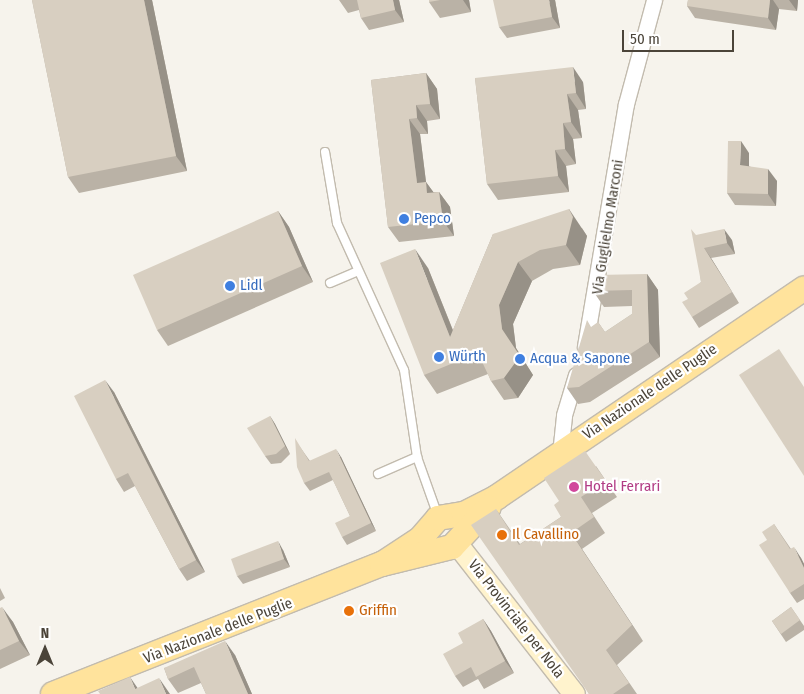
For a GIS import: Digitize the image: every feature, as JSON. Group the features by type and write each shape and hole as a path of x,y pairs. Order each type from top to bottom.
{"main road":[{"name":"Via Nazionale delle Puglie","path":"382,564 439,520 464,514 497,497 804,288"},
{"name":"Via Nazionale delle Puglie","path":"53,694 382,564 455,543 497,497"},
{"path":"439,520 460,522 455,543"}],"street":[{"name":"Via Guglielmo Marconi","path":"560,454 564,415 592,323 626,104 654,0"},
{"name":"Via Provinciale per Nola","path":"455,543 574,694"}],"lane":[{"path":"325,152 333,207 358,271 404,370 417,457 439,520"},
{"path":"330,283 358,271"},
{"path":"378,474 417,457"}],"building":[{"path":"32,0 144,0 176,156 68,177"},
{"path":"357,0 393,0 395,10 361,18"},
{"path":"493,0 549,0 552,17 499,27"},
{"path":"688,0 770,0 768,18 687,6"},
{"path":"573,67 576,93 567,94 571,122 563,123 565,149 555,150 558,176 487,184 475,78"},
{"path":"426,73 430,104 416,105 417,118 409,119 417,183 426,182 427,193 439,192 443,221 388,227 371,80"},
{"path":"728,141 741,141 740,165 768,169 768,194 727,193"},
{"path":"569,209 573,217 566,245 540,250 518,262 499,305 502,329 520,356 504,378 491,381 478,353 424,375 380,263 415,249 450,337 493,234"},
{"path":"278,211 302,266 157,330 133,275"},
{"path":"691,229 696,235 724,229 727,243 704,248 732,292 692,317 682,302 688,299 684,293 701,282"},
{"path":"647,274 649,342 579,387 567,388 587,320 591,327 598,322 605,332 632,314 632,290 593,291 596,275"},
{"path":"779,349 804,387 804,476 739,375"},
{"path":"105,380 196,560 179,569 128,473 116,479 74,396"},
{"path":"270,416 285,446 276,454 265,456 247,428"},
{"path":"295,438 309,461 336,449 371,523 342,537 335,523 350,516 329,472 304,483 297,467"},
{"path":"585,451 606,481 581,497 594,517 571,533 632,625 606,650 629,683 613,694 589,694 471,525 496,509 519,545 561,517 554,505 559,501 544,478"},
{"path":"774,524 790,549 794,547 804,568 804,584 790,593 759,545 767,540 762,532"},
{"path":"278,541 284,559 237,576 231,559"},
{"path":"2,607 19,641 0,650 0,608"},
{"path":"791,607 800,620 781,634 772,621"},
{"path":"483,619 505,661 476,677 471,667 455,676 443,654 463,643 458,633"},
{"path":"225,641 248,694 206,694 194,667 168,679 164,668"},
{"path":"130,677 135,689 159,678 166,694 100,694 98,691"}],"place":[{"name":"Pepco","path":"404,219"},
{"name":"Lidl","path":"230,286"},
{"name":"Würth","path":"439,357"},
{"name":"Acqua & Sapone","path":"520,359"},
{"name":"Hotel Ferrari","path":"574,487"},
{"name":"Il Cavallino","path":"502,535"},
{"name":"Griffin","path":"349,611"}]}
